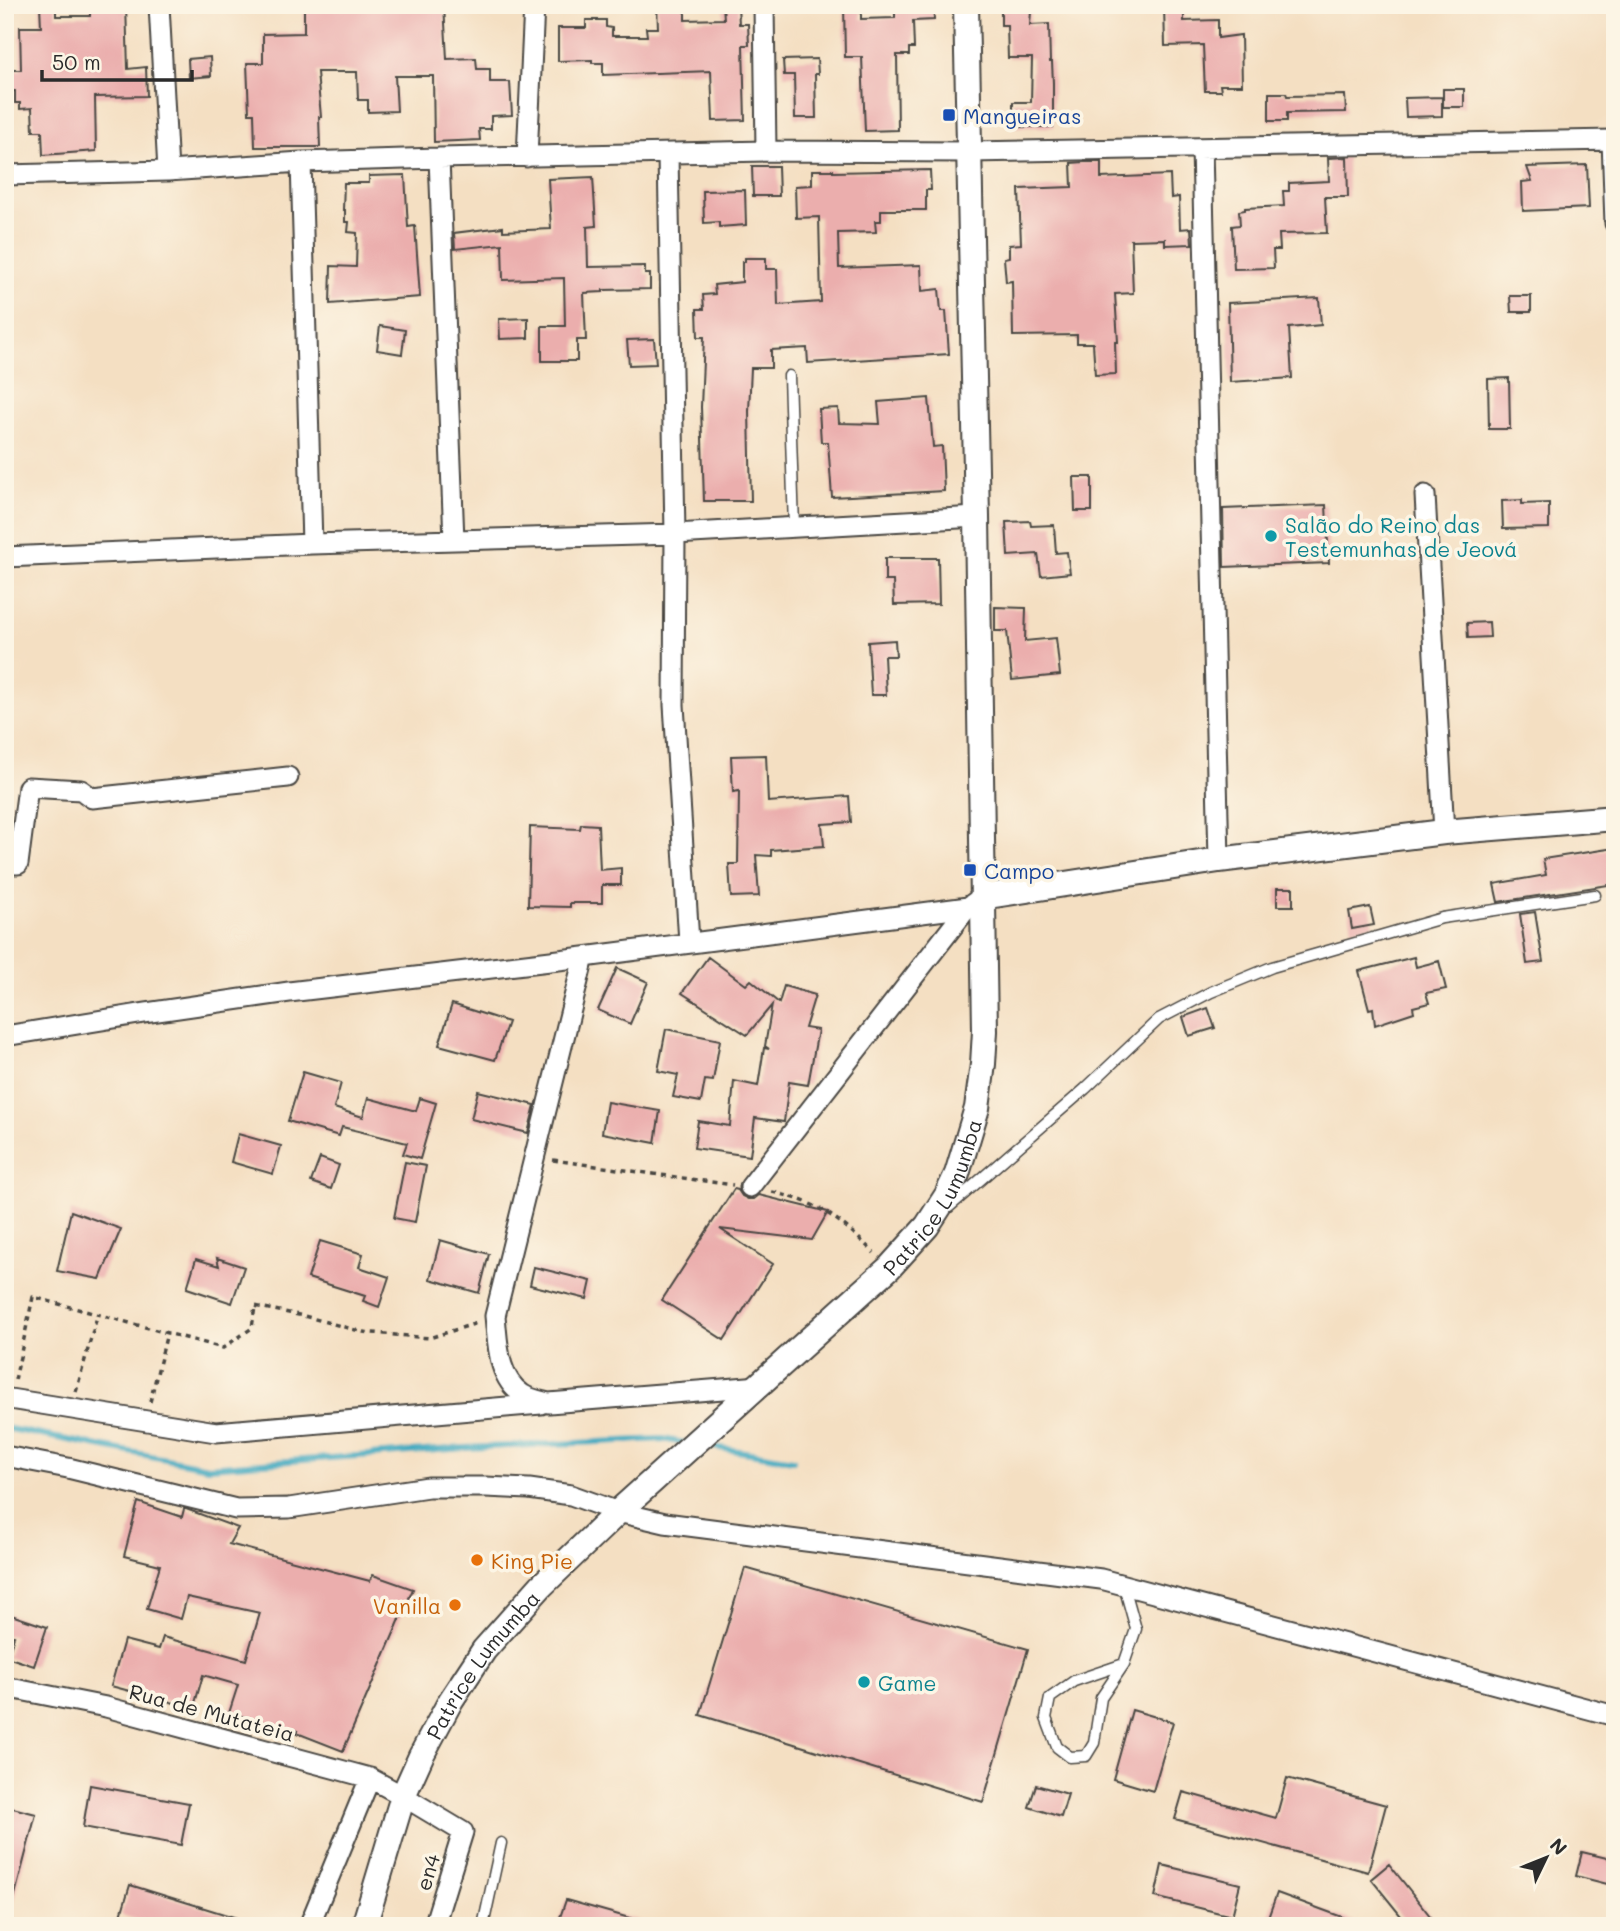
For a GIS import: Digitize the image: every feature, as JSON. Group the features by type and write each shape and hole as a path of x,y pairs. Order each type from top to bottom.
{"street":[{"path":"159,5 168,171"},
{"path":"527,157 534,5"},
{"path":"764,5 766,151"},
{"name":"Patrice Lumumba","path":"363,1926 403,1796 451,1700 484,1650 541,1586 618,1512 888,1268 925,1228 947,1195 957,1174 977,1108 985,1031 975,902 977,517 966,5"},
{"path":"5,175 168,171 301,162 766,151 970,152 1613,140 1615,223"},
{"path":"1202,148 1219,860"},
{"path":"668,155 675,534 674,705 689,942"},
{"path":"439,159 454,540"},
{"path":"301,162 312,544"},
{"path":"1425,495 1444,832"},
{"path":"5,557 312,544 675,534 977,517"},
{"path":"5,864 18,864 28,787 82,790 92,798 288,778"},
{"path":"5,1036 289,992 584,957 975,902 1219,860 1444,832 1615,818"},
{"path":"750,1187 975,902"},
{"path":"549,1403 523,1395 512,1384 500,1364 495,1316 584,957"},
{"path":"10,1399 216,1432 760,1386"},
{"path":"5,1456 68,1468 236,1509 289,1508 428,1487 529,1489 571,1495 618,1512 665,1523 1101,1579 1615,1716"},
{"name":"Rua de Mutateia","path":"5,1687 106,1707 370,1778 463,1832"},
{"path":"309,1926 370,1778"},
{"name":"en4","path":"434,1926 463,1832"}],"lane":[{"path":"789,376 794,527"},
{"path":"925,1228 1075,1098 1159,1019 1211,992 1272,967 1442,918 1595,895"},
{"path":"1124,1585 1136,1629 1124,1664 1101,1698 1094,1743 1086,1756 1069,1757 1057,1747 1046,1718 1050,1698 1074,1681 1124,1664"},
{"path":"483,1926 501,1843"}],"path":[{"path":"534,1157 750,1187 786,1195 835,1216 888,1268"},
{"path":"10,1399 33,1297 223,1348 252,1328 255,1306 304,1315 363,1332 429,1338 495,1316"},
{"path":"71,1409 98,1313"},
{"path":"145,1421 167,1333"}],"building":[{"path":"40,5 56,5 56,16 90,16 90,5 126,5 128,69 146,67 147,96 95,97 96,151 43,155 42,131 33,131 32,108 20,109 20,103 15,103 15,91 5,91 5,70 21,70 20,27 41,27"},
{"path":"304,5 444,5 447,59 476,58 477,69 490,69 490,82 510,82 512,115 491,116 491,129 479,129 480,140 434,142 433,76 395,76 397,111 368,112 368,100 358,100 357,72 317,72 321,117 320,147 255,147 254,113 249,113 247,63 263,63 263,34 304,33"},
{"path":"657,5 685,5 685,20 724,19 723,5 738,5 739,24 748,24 749,45 743,45 745,120 713,121 711,71 603,75 603,63 592,63 592,60 558,61 558,28 586,28 586,20 606,20 606,27 612,28 612,36 647,36 646,28 658,28"},
{"path":"844,5 861,5 861,19 895,18 895,5 933,5 934,20 913,21 914,48 909,48 909,55 897,55 898,130 865,131 862,57 845,57"},
{"path":"1164,5 1184,5 1184,21 1218,20 1218,38 1241,35 1242,85 1220,85 1221,91 1205,91 1203,45 1165,46"},
{"path":"1001,8 1031,11 1030,25 1049,24 1053,127 1013,127 1013,102 1031,102 1032,58 1008,58 1007,25 1001,25"},
{"path":"210,57 211,76 189,78 188,59"},
{"path":"817,59 816,118 795,118 794,75 784,75 783,60"},
{"path":"1443,89 1464,89 1464,107 1443,107"},
{"path":"1269,93 1286,93 1287,96 1345,95 1346,112 1287,113 1287,121 1269,121"},
{"path":"1442,97 1442,116 1406,117 1405,98"},
{"path":"1347,157 1348,197 1325,197 1327,233 1279,234 1280,250 1273,250 1274,268 1234,269 1232,226 1240,225 1239,211 1245,208 1284,206 1283,191 1289,191 1289,183 1329,181 1328,158"},
{"path":"1101,162 1101,178 1170,175 1171,198 1179,197 1180,229 1191,228 1192,244 1165,245 1165,239 1131,240 1133,293 1115,294 1118,342 1115,342 1116,374 1095,375 1093,343 1077,343 1077,335 1013,336 1012,281 1006,282 1004,258 1009,257 1009,245 1021,244 1019,189 1072,187 1071,163"},
{"path":"1587,165 1589,208 1523,211 1522,182 1532,181 1527,167"},
{"path":"752,166 778,166 779,196 753,196"},
{"path":"812,170 930,170 931,190 926,190 926,210 881,210 881,221 875,221 876,232 838,233 839,268 921,265 922,291 939,289 941,311 946,311 949,354 808,363 807,348 771,350 771,368 751,368 751,501 704,501 701,407 704,337 698,337 697,309 704,309 703,295 715,294 714,285 742,282 742,262 745,262 745,258 766,258 766,269 777,269 778,305 821,302 819,217 796,218 795,186 812,185"},
{"path":"405,175 408,227 415,226 420,297 330,304 331,266 356,267 357,233 348,232 349,222 345,222 344,183 369,183 369,176"},
{"path":"593,177 596,226 587,227 588,267 645,266 645,274 650,274 650,289 584,293 586,340 577,340 577,361 542,361 542,326 565,326 564,278 503,280 502,244 455,249 454,233 503,227 503,231 551,229 548,179"},
{"path":"745,190 746,225 719,227 719,222 704,223 703,191"},
{"path":"1510,296 1531,296 1531,312 1511,312"},
{"path":"1319,298 1321,325 1289,328 1292,378 1230,382 1228,303"},
{"path":"528,318 528,338 500,339 499,319"},
{"path":"380,326 405,330 402,354 377,350"},
{"path":"654,339 656,364 629,365 627,340"},
{"path":"1509,378 1510,429 1489,429 1488,379"},
{"path":"929,398 933,447 942,446 944,491 832,497 828,442 821,442 819,409 838,408 839,423 880,424 878,402"},
{"path":"1074,477 1092,477 1092,511 1075,511"},
{"path":"1522,500 1522,504 1549,503 1549,528 1503,529 1502,501"},
{"name":"Salão do Reino das Testemunhas de Jeová","path":"1326,505 1329,563 1224,567 1223,509"},
{"path":"1030,521 1031,526 1054,525 1056,553 1067,552 1070,573 1041,576 1038,554 1008,556 1006,522"},
{"path":"885,558 938,558 939,604 894,605 893,581 885,581"},
{"path":"995,607 1026,608 1025,641 1056,638 1060,675 1012,680 1007,631 995,631"},
{"path":"1489,622 1490,637 1468,638 1467,623"},
{"path":"895,640 896,656 884,656 886,695 871,695 868,642"},
{"path":"766,755 768,802 849,796 851,822 822,824 824,846 771,850 771,856 756,855 759,896 731,897 729,864 738,864 739,791 733,792 731,756"},
{"path":"581,824 598,825 600,870 621,868 621,885 602,885 602,903 570,903 570,907 528,906 530,827 580,829"},
{"path":"1615,848 1615,884 1498,902 1494,884 1546,875 1543,859"},
{"path":"1277,888 1293,888 1293,906 1277,906"},
{"path":"1370,907 1374,925 1352,929 1349,911"},
{"path":"1535,912 1543,962 1527,964 1520,914"},
{"path":"708,957 746,985 751,980 779,1003 784,986 815,995 805,1028 818,1030 808,1085 789,1082 784,1122 755,1118 750,1156 694,1148 698,1121 730,1126 734,1081 758,1086 764,1048 769,1049 765,1046 772,1005 747,1035 682,993"},
{"path":"1414,957 1416,967 1439,961 1446,989 1426,993 1429,1003 1413,1007 1414,1012 1375,1025 1373,1008 1369,1009 1359,971"},
{"path":"617,968 648,982 630,1024 598,1010"},
{"path":"452,1004 508,1022 495,1060 439,1045"},
{"path":"1208,1008 1215,1028 1189,1036 1183,1017"},
{"path":"666,1029 720,1040 713,1081 705,1080 701,1102 673,1097 678,1075 658,1071"},
{"path":"303,1072 341,1083 334,1108 363,1117 368,1098 416,1111 420,1098 436,1103 420,1159 403,1154 407,1143 342,1127 339,1136 288,1121"},
{"path":"478,1091 535,1105 528,1133 471,1119"},
{"path":"607,1102 660,1111 655,1143 602,1133"},
{"path":"238,1134 281,1146 273,1174 231,1162"},
{"path":"320,1158 339,1165 331,1189 311,1182"},
{"path":"405,1162 426,1166 415,1222 394,1218"},
{"path":"734,1189 748,1199 759,1195 828,1212 812,1240 720,1229 773,1264 724,1340 662,1300"},
{"path":"71,1211 121,1229 100,1279 57,1271"},
{"path":"440,1240 489,1254 479,1293 430,1279"},
{"path":"320,1241 363,1254 359,1267 389,1277 379,1307 363,1301 365,1296 308,1278"},
{"path":"217,1258 244,1267 232,1303 187,1288 196,1259 219,1266"},
{"path":"534,1267 591,1281 587,1299 530,1285"},
{"path":"138,1502 182,1517 186,1509 238,1528 229,1544 370,1581 373,1575 413,1589 343,1751 297,1733 298,1731 229,1713 238,1685 203,1675 195,1703 178,1704 111,1686 124,1640 159,1649 163,1637 246,1660 260,1613 187,1597 181,1619 147,1609 160,1565 124,1556"},
{"name":"Game","path":"745,1568 1028,1649 983,1802 700,1715"},
{"path":"5,1613 47,1627 34,1666 7,1657 14,1636 5,1635"},
{"path":"1132,1710 1173,1722 1153,1791 1113,1779"},
{"path":"1287,1778 1386,1805 1368,1872 1175,1819 1183,1792 1276,1818"},
{"path":"90,1785 189,1803 181,1845 83,1827"},
{"path":"1036,1785 1068,1794 1061,1817 1029,1807"},
{"path":"5,1806 36,1814 11,1910 5,1910"},
{"path":"1582,1852 1615,1860 1615,1886 1576,1876"},
{"path":"1389,1864 1438,1926 1409,1926 1371,1879"},
{"path":"1162,1865 1240,1884 1232,1916 1155,1897"},
{"path":"130,1885 250,1922 250,1926 157,1926 121,1915"},
{"path":"1277,1893 1361,1926 1288,1926 1268,1918"},
{"path":"566,1900 640,1921 639,1926 557,1926"}],"waterway":[{"path":"5,1428 208,1467 465,1448 663,1439 684,1443"},
{"path":"702,1445 793,1460"}],"place":[{"name":"Mangueiras","path":"949,115"},
{"name":"Salão do Reino das Testemunhas de Jeová","path":"1271,536"},
{"name":"Campo","path":"970,870"},
{"name":"King Pie","path":"477,1560"},
{"name":"Vanilla","path":"455,1605"},
{"name":"Game","path":"864,1682"}]}
